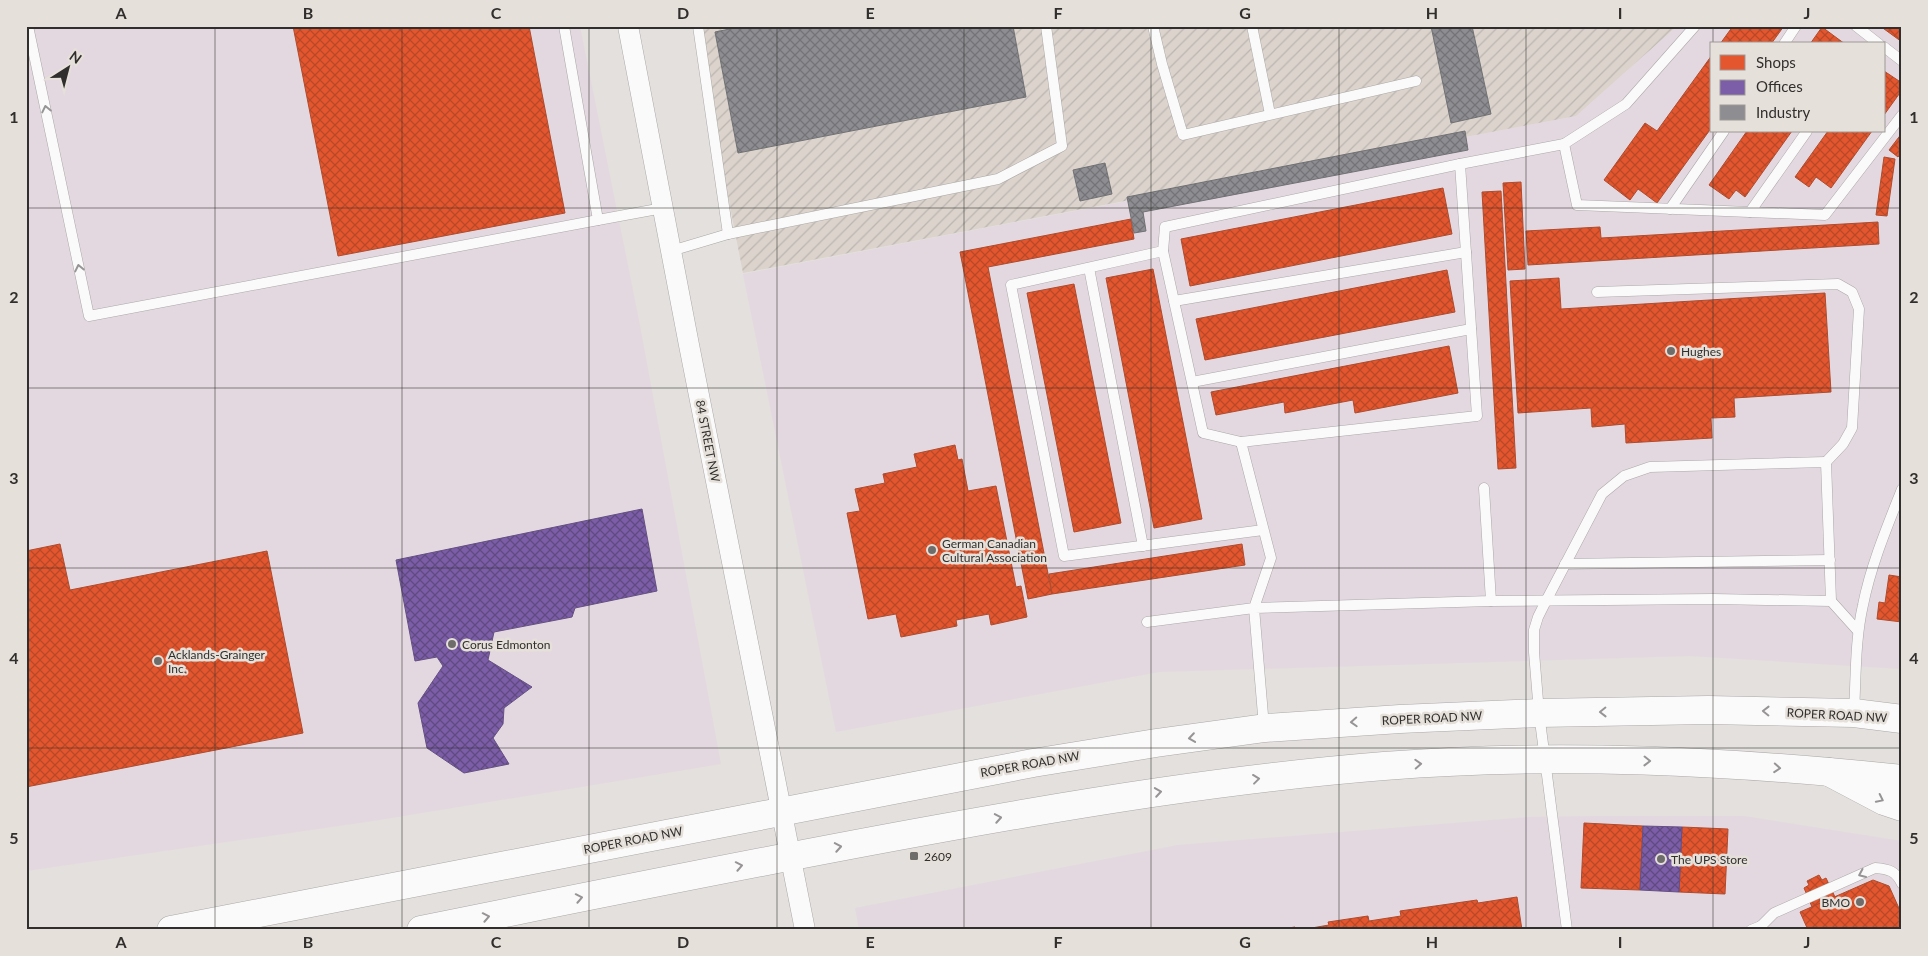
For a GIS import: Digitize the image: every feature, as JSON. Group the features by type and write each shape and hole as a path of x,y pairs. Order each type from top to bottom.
{"main road":[{"name":"ROPER ROAD NW","path":"171,930 1033,763 1156,742 1265,728 1400,719 1539,713 1708,710 1854,713 1902,719"},
{"path":"421,930 790,856 1039,811 1207,784 1385,766 1546,760 1658,761 1829,772 1902,779"},
{"path":"1829,772 1884,802 1902,807"}],"street":[{"name":"84 STREET NW","path":"628,26 805,930"}],"lane":[{"path":"28,26 90,316 663,208"},
{"path":"564,26 598,220"},
{"path":"698,26 728,234"},
{"path":"671,251 728,234 998,179 1062,146 1046,26"},
{"path":"1153,26 1162,64 1184,135 1416,82"},
{"path":"1252,26 1270,114"},
{"path":"1460,164 1477,416 1241,442 1203,434 1163,251 1165,227 1460,164 1564,144 1626,104 1695,26"},
{"path":"1785,42 1796,26"},
{"path":"1856,26 1874,42"},
{"path":"1886,49 1902,61"},
{"path":"1564,144 1577,205 1825,215 1902,115"},
{"path":"1670,209 1723,132"},
{"path":"1750,212 1807,132"},
{"path":"1163,251 1011,285 1064,556 1263,530"},
{"path":"1174,301 1466,252"},
{"path":"1089,268 1143,546"},
{"path":"1567,930 1539,713 1534,652 1534,630 1538,617 1602,494 1624,476 1650,467 1826,462 1843,444 1852,428 1859,309 1852,292 1838,284 1597,292"},
{"path":"1192,382 1471,329"},
{"path":"1241,442 1271,558 1254,608 1265,728"},
{"path":"1826,462 1831,601 1858,631"},
{"path":"1484,488 1490,601"},
{"path":"1854,713 1858,631 1868,584 1879,548 1902,489"},
{"path":"1565,564 1830,560"},
{"path":"1147,622 1254,608 1490,601 1713,598 1831,601"},
{"path":"1751,930 1762,928 1774,913 1875,868 1892,871 1898,876 1902,884"}],"shaded area":[{"path":"26,26 580,26 639,320 721,764 373,821 26,871"},
{"path":"695,26 1677,26 1576,116 743,273"},
{"path":"1677,26 1902,26 1902,669 1690,656 1159,672 836,732 743,274 1576,116"},
{"path":"1744,816 1902,841 1902,930 859,930 855,908 1178,845 1528,817"}],"building: Shops":[{"path":"293,26 529,26 565,213 338,256"},
{"path":"1733,26 1784,26 1772,42 1721,42"},
{"path":"1880,26 1902,26 1902,42"},
{"path":"1822,27 1842,42 1811,42"},
{"path":"1710,58 1710,130 1657,203 1638,189 1630,200 1604,180 1645,123 1657,131"},
{"path":"1886,72 1902,83 1902,90 1886,112"},
{"path":"1746,132 1791,132 1745,197 1736,190 1729,199 1709,185"},
{"path":"1827,132 1871,132 1831,188 1816,177 1809,187 1795,177"},
{"path":"1902,133 1902,152 1898,157 1889,150"},
{"path":"1884,157 1895,159 1887,216 1876,215"},
{"path":"1521,182 1525,269 1508,270 1503,183"},
{"path":"1443,188 1452,234 1190,286 1181,239"},
{"path":"1501,191 1516,468 1498,469 1482,192"},
{"path":"1131,219 1134,239 988,267 1052,594 1028,599 960,252"},
{"path":"1878,222 1879,244 1528,265 1526,231 1600,227 1601,238"},
{"path":"1153,269 1202,519 1154,528 1106,278"},
{"path":"1447,270 1455,312 1205,360 1196,319"},
{"name":"Hughes","path":"1559,278 1561,309 1825,293 1831,392 1734,398 1735,417 1711,418 1712,438 1626,443 1625,424 1592,427 1591,408 1518,413 1510,281"},
{"path":"1074,284 1121,523 1074,532 1027,293"},
{"path":"1449,346 1458,393 1355,413 1353,400 1285,413 1284,402 1216,415 1211,392"},
{"name":"German Canadian Cultural Association","path":"955,445 958,460 962,459 968,491 996,486 1016,587 1021,586 1027,617 991,625 989,614 956,620 957,626 901,637 896,614 868,619 847,513 860,511 855,489 885,483 883,474 917,467 914,454"},
{"name":"Acklands-Grainger Inc.","path":"60,544 70,590 267,551 303,733 26,787 26,551"},
{"path":"1242,544 1245,565 1052,594 1049,574"},
{"path":"1889,575 1902,577 1902,622 1877,619 1879,602 1885,603"},
{"path":"1584,823 1643,826 1640,890 1581,888"},
{"path":"1682,827 1728,829 1725,894 1679,892"},
{"path":"1819,875 1822,880 1826,878 1835,897 1812,907 1804,888 1809,885 1807,881"},
{"name":"BMO","path":"1873,880 1889,886 1902,915 1902,930 1808,930 1800,912"},
{"path":"1517,897 1522,930 1300,930 1329,925 1328,922 1368,916 1369,921 1401,916 1400,911 1477,900 1478,903"},
{"path":"1295,927 1296,930 1276,930"}],"building: Offices":[{"name":"Corus Edmonton","path":"642,509 657,591 575,608 572,617 494,632 488,660 532,687 504,708 503,724 493,738 509,764 464,773 427,748 418,703 443,666 437,657 415,661 396,560"},
{"name":"The UPS Store","path":"1643,826 1682,827 1679,892 1640,890"}],"building: Industry":[{"path":"744,26 1013,26 1026,97 738,153 715,32"},
{"path":"1431,26 1472,26 1491,114 1451,123"},
{"path":"1465,131 1468,150 1143,212 1146,231 1134,233 1127,197"},
{"path":"1105,163 1112,194 1080,201 1073,170"}],"place":[{"name":"Hughes","path":"1671,351"},
{"name":"German Canadian Cultural Association","path":"932,550"},
{"name":"Corus Edmonton","path":"452,644"},
{"name":"Acklands-Grainger Inc.","path":"158,661"},
{"name":"2609","path":"914,856"},
{"name":"The UPS Store","path":"1661,859"},
{"name":"BMO","path":"1860,902"}]}
